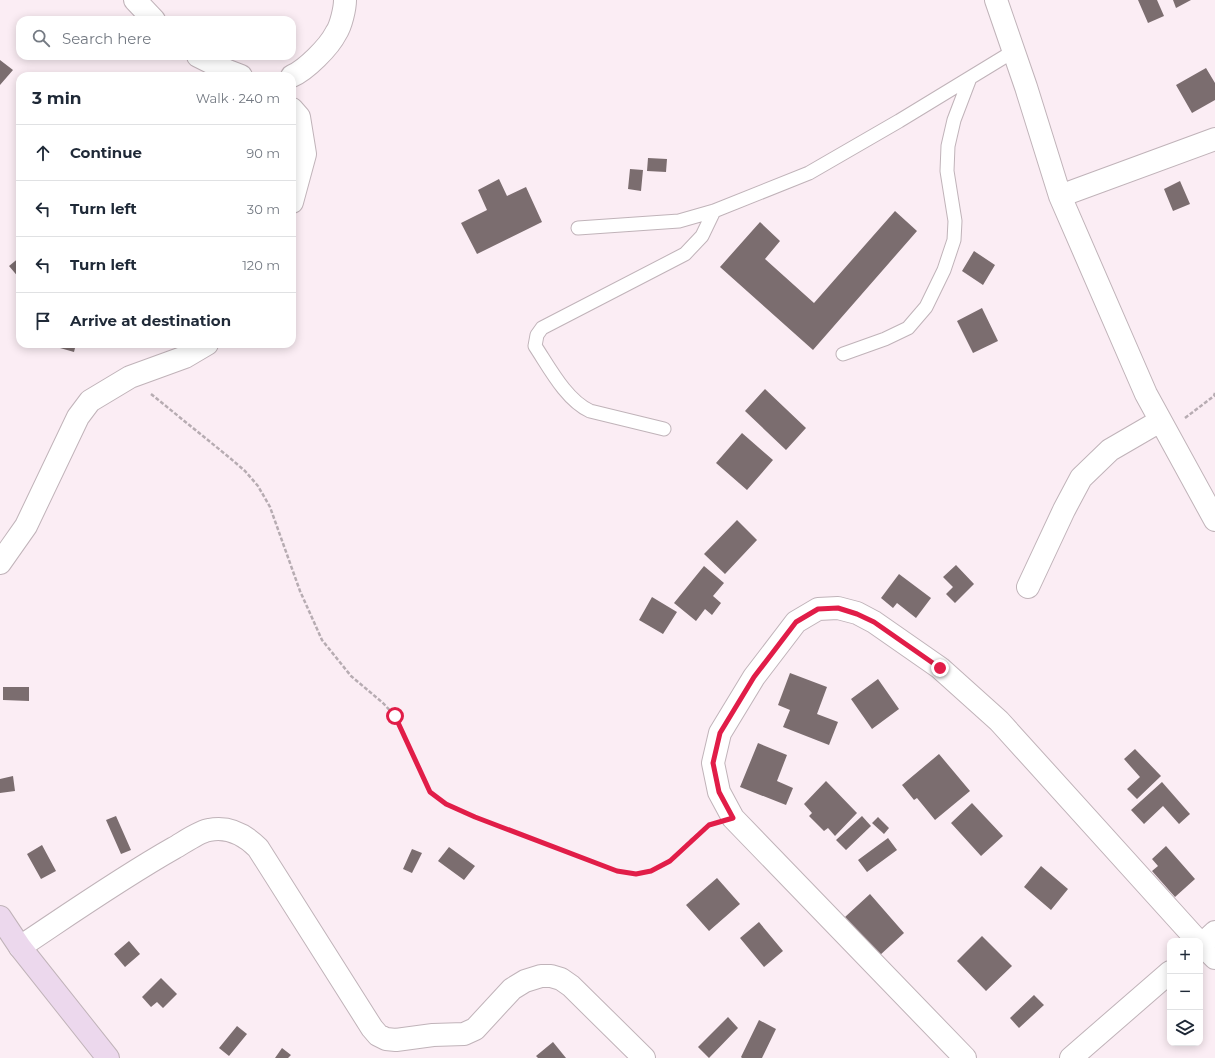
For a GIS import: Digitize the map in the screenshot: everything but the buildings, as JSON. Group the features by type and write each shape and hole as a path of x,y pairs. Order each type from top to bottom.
{"main road":[{"path":"0,917 20,947 108,1058"}],"street":[{"path":"135,0 150,16"},
{"path":"296,73 314,61 337,33 345,6 345,0"},
{"path":"996,0 1014,51 1060,196 1146,394 1215,520"},
{"path":"206,60 231,72"},
{"path":"296,115 298,118 305,154 296,187"},
{"path":"1060,196 1215,139"},
{"path":"0,563 26,526 78,416 90,400 130,377 185,357 200,348"},
{"path":"1028,587 1064,510 1081,478 1110,450 1164,426"},
{"path":"965,1058 733,818 719,792 713,763 720,733 754,677 796,622 818,609 838,608 857,614 880,626 940,668 999,721 1205,944"},
{"path":"20,947 145,864 207,830 222,828 236,832 248,838 258,848 372,1028 378,1035 386,1039 396,1040 433,1035 464,1034 474,1029 512,989 525,981 541,976 551,976 561,979 571,986 644,1058"},
{"path":"1071,1058 1168,974"}],"lane":[{"path":"578,228 679,221 714,212 809,172 899,121 1014,51"},
{"path":"843,354 885,339 908,328 926,307 944,270 954,240 955,221 947,171 948,146 954,120 970,78"},
{"path":"664,429 583,408 562,385 535,346 537,335 542,328 685,254 702,236 714,212"}],"path":[{"path":"130,377 230,458 245,471 258,486 270,507 300,591 322,640 351,676 383,703 395,716 430,792 446,804 475,817 617,871 636,874 651,871 670,861 709,825 733,818"},
{"path":"1164,426 1214,396 1215,393"}],"route":[{"path":"395,716 430,792 446,804 475,817 617,871 636,874 651,871 670,861 692,839 709,825 733,818 719,792 713,763 720,733 754,677 796,622 818,609 838,608 857,614 874,622 940,668"}]}
